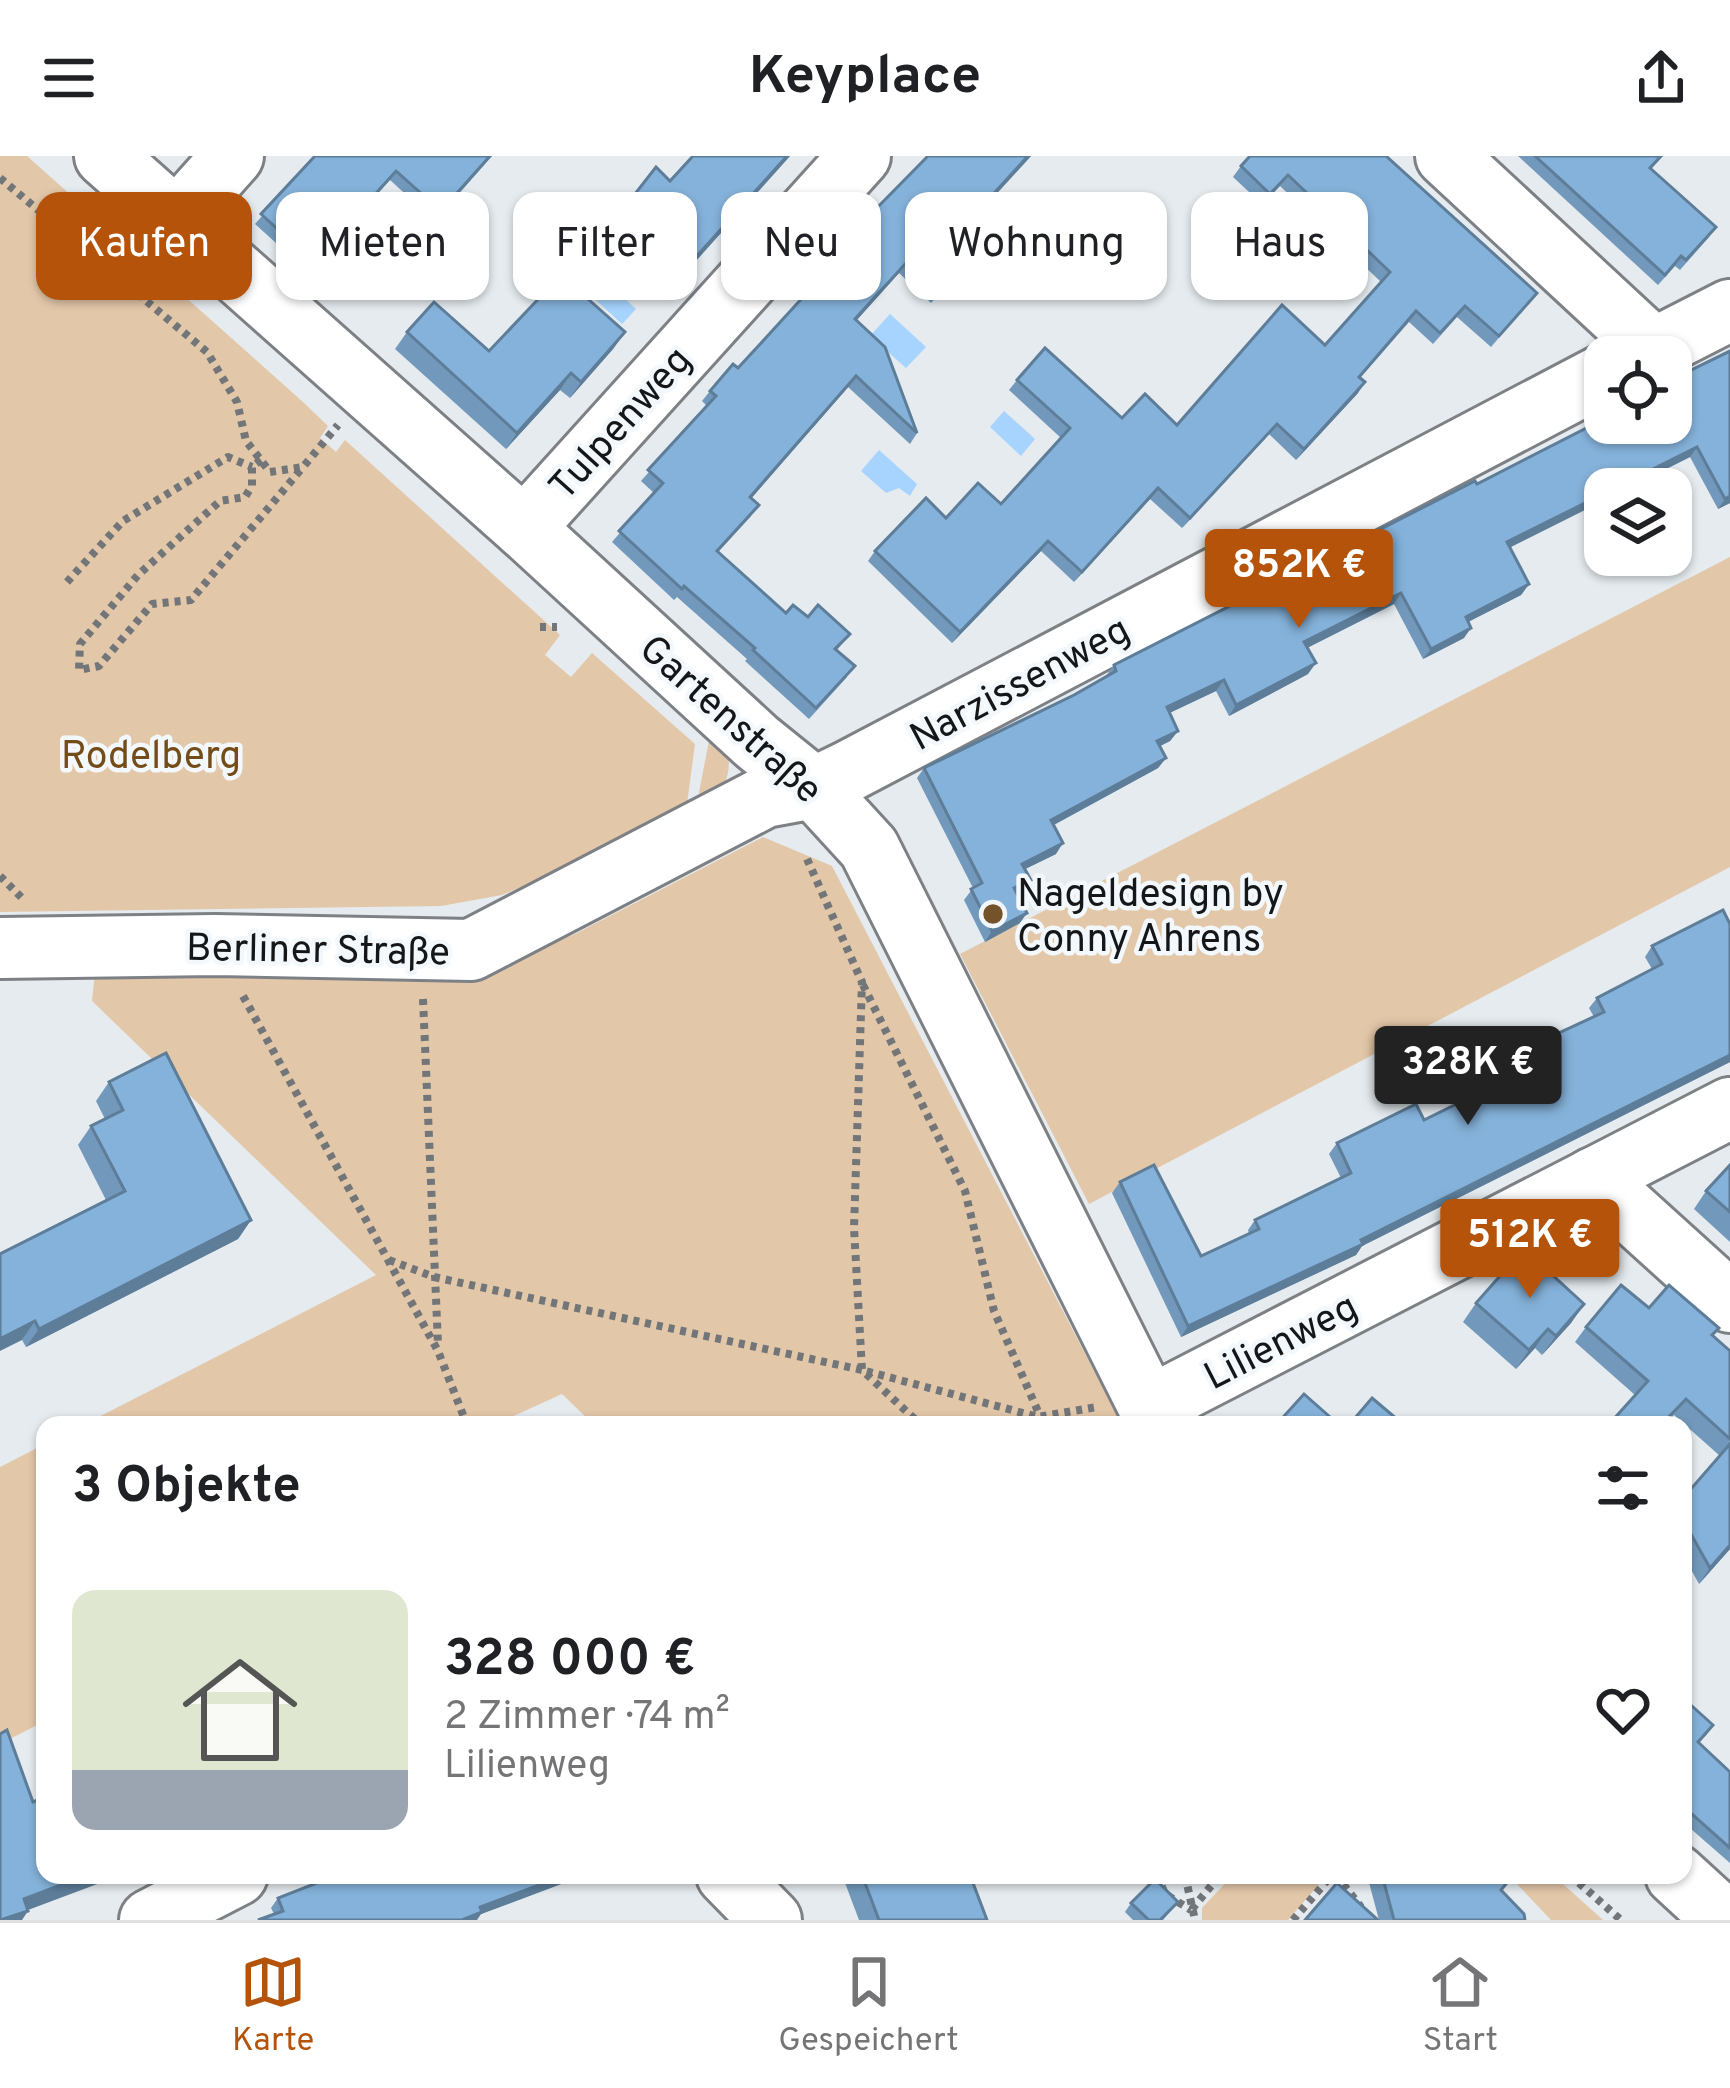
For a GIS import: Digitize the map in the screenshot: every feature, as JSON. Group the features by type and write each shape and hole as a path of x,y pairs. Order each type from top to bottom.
{"street":[{"name":"Gartenstraße","path":"105,156 147,192"},
{"path":"200,192 233,156"},
{"name":"Tulpenweg","path":"524,528 860,156"},
{"path":"1446,156 1610,336"},
{"name":"Gartenstraße","path":"252,287 757,742 814,788 869,848 1160,1416"},
{"name":"Narzissenweg","path":"1679,336 1730,310"},
{"name":"Narzissenweg","path":"814,788 1584,385"},
{"name":"Berliner Straße","path":"0,948 215,945 471,950 765,797 814,788"},
{"name":"Lilienweg","path":"1160,1416 1730,1108"},
{"path":"1593,1178 1730,1301"},
{"path":"150,1920 220,1884"},
{"path":"736,1884 771,1920"},
{"path":"1686,1884 1725,1920"}],"path":[{"path":"0,178 207,352 237,402 257,463 245,497 220,501 138,575 80,644 80,670 99,666 152,604 191,599 367,392"},
{"path":"67,582 123,521 228,457 257,463 270,472 303,466"},
{"path":"802,847 965,1191 994,1311 1039,1416"},
{"path":"215,945 438,1351 463,1416"},
{"path":"424,952 438,1351"},
{"path":"862,982 854,1228 862,1370 911,1416"},
{"path":"389,1260 434,1277 862,1370 1023,1416"},
{"path":"1161,1884 1165,1894 1193,1915"},
{"path":"1187,1884 1193,1915"},
{"path":"1193,1915 1214,1884"},
{"path":"1293,1920 1326,1884"},
{"path":"1342,1884 1366,1913"},
{"path":"1580,1884 1621,1920"}],"green space":[{"name":"Rodelberg","path":"0,156 27,156 67,192 36,192 36,300 189,300 328,426 320,438 336,452 345,440 560,635 545,655 571,677 592,653 695,744 687,804 609,849 502,895 441,906 0,912"},
{"path":"1730,557 1730,867 1089,1204 960,954"},
{"path":"710,736 726,744 729,764 722,788 703,809 699,792"},
{"path":"763,837 832,866 1117,1416 585,1416 562,1394 514,1416 101,1416 376,1275 92,1001 95,972 480,969 573,935"},
{"path":"36,1449 36,1726 0,1744 0,1467"},
{"path":"1225,1884 1319,1884 1288,1920 1202,1920 1202,1908"},
{"path":"1517,1884 1563,1884 1603,1920 1551,1920"}],"water":[{"path":"596,300 626,300 636,309 622,324"},
{"path":"890,314 926,347 906,368 870,336"},
{"path":"1004,411 1035,439 1021,456 990,427"},
{"path":"879,450 917,484 910,496 899,488 886,493 861,471"}],"building":[{"path":"315,156 490,156 458,192 420,192 396,171 377,192 281,192"},
{"path":"693,156 787,156 755,192 721,192 721,229 697,256 697,192 636,192 656,167 670,181"},
{"path":"928,156 1028,156 995,192 905,192 905,264 881,290 881,204"},
{"path":"1250,156 1386,156 1537,293 1499,336 1465,306 1440,333 1416,311 1359,377 1365,382 1304,449 1277,424 1190,518 1158,488 1082,572 1048,541 960,632 875,551 926,498 946,518 978,483 1001,504 1070,428 1017,380 1045,348 1122,418 1145,394 1177,425 1282,305 1325,345 1390,272 1368,251 1368,192 1306,192 1288,175 1268,192 1241,166"},
{"path":"1535,156 1661,156 1650,168 1716,227 1665,275"},
{"path":"276,198 276,228 261,214"},
{"path":"537,300 589,300 625,332 581,382 571,373 517,433 407,332 434,302 489,351"},
{"path":"800,300 872,300 855,319 885,347 917,433 856,376 750,497 759,505 717,551 786,613 793,605 808,617 818,605 850,634 835,649 855,666 816,708 755,648 619,531 663,483 648,470 716,396 710,391 733,364 738,368"},
{"path":"1730,351 1730,496 1725,499 1697,447 1655,468 1584,468 1584,504 1507,542 1529,584 1466,617 1471,628 1431,649 1401,593 1304,642 1316,663 1236,705 1224,680 1167,707 1178,731 1157,741 1166,758 1051,820 1063,843 1022,864 1031,880 1014,888 1027,913 992,931 971,889 982,883 924,768 1074,695 1116,671 1114,665 1584,429 1584,444 1692,444 1692,370"},
{"path":"1723,910 1730,924 1730,1055 1361,1240 1363,1244 1188,1326 1120,1182 1154,1165 1201,1256 1259,1229 1255,1220 1351,1173 1337,1143 1416,1104 1424,1120 1513,1076 1505,1058 1604,1012 1597,998 1662,964 1652,946"},
{"path":"166,1053 251,1220 39,1329 35,1321 0,1339 0,1254 125,1191 91,1126 123,1110 109,1082"},
{"path":"1730,1165 1730,1212 1706,1191"},
{"path":"1524,1249 1584,1304 1556,1336 1548,1329 1529,1350 1476,1303"},
{"path":"1621,1285 1649,1308 1669,1285 1719,1328 1712,1335 1730,1351 1730,1439 1686,1399 1670,1416 1616,1416 1648,1381 1586,1327"},
{"path":"1304,1394 1329,1416 1284,1416"},
{"path":"1372,1398 1393,1416 1357,1416"},
{"path":"1730,1444 1730,1545 1710,1568 1692,1536 1692,1488"},
{"path":"1692,1706 1713,1725 1698,1742 1730,1772 1730,1848 1692,1814"},
{"path":"7,1730 36,1801 36,1884 63,1884 24,1899 28,1911 0,1920 0,1734"},
{"path":"314,1884 542,1884 480,1907 482,1912 462,1920 258,1920 283,1911 278,1898"},
{"path":"865,1884 973,1884 987,1920 879,1920"},
{"path":"1150,1884 1160,1884 1178,1902 1160,1920 1149,1920 1131,1903"},
{"path":"1338,1884 1378,1920 1305,1920"},
{"path":"1384,1884 1506,1884 1501,1890 1525,1920 1394,1920"}],"place":[{"name":"Nageldesign by Conny Ahrens","path":"993,914"}]}
